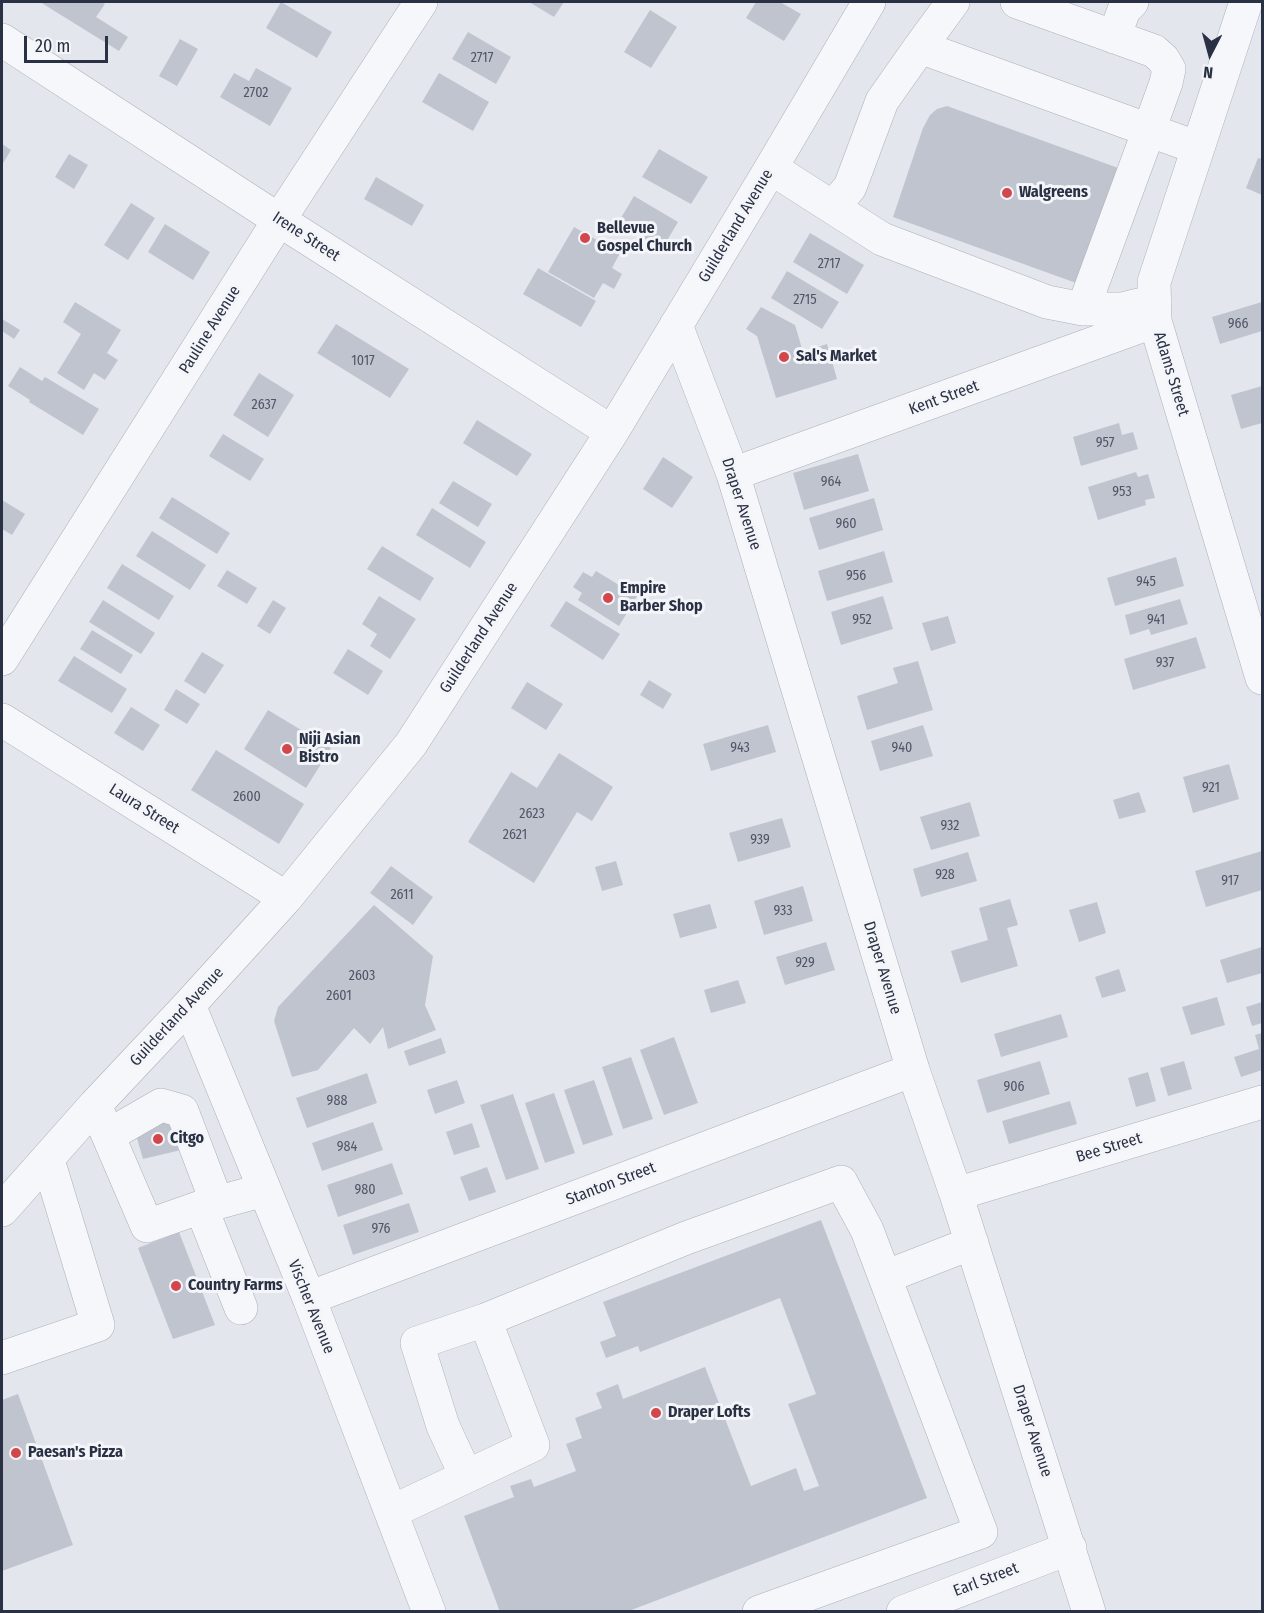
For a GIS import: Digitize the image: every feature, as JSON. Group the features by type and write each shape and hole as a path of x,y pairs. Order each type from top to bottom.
{"street":[{"name":"Pauline Avenue","path":"2,659 279,220 421,2"},
{"name":"Guilderland Avenue","path":"2,1210 95,1105 286,898 411,744 612,432 869,2"},
{"path":"833,207 850,187 882,101 953,2"},
{"path":"1017,2 1100,22 1154,51 1169,69 1166,83 1083,309"},
{"path":"1100,22 1124,10 1132,2"},
{"name":"Adams Street","path":"1246,2 1154,282 1155,311 1263,678"},
{"name":"Irene Street","path":"2,40 612,432"},
{"path":"920,47 1198,148"},
{"path":"771,168 882,239 1047,302 1083,309 1155,311"},
{"name":"Kent Street","path":"733,474 1155,311"},
{"name":"Draper Avenue","path":"676,325 733,474 913,1070 972,1243 1089,1611"},
{"name":"Laura Street","path":"2,720 286,898"},
{"name":"Vischer Avenue","path":"189,1005 309,1299 429,1611"},
{"name":"Stanton Street","path":"309,1299 913,1070"},
{"name":"Bee Street","path":"956,1194 1263,1102"},
{"path":"109,1135 161,1104 182,1110 192,1136 209,1205 242,1308"},
{"path":"95,1105 147,1226 209,1205 264,1190"},
{"path":"192,1136 236,1121"},
{"path":"2,1358 98,1325 48,1160"},
{"path":"466,1476 443,1426 417,1342 484,1320 686,1238 841,1182 867,1230 981,1532 759,1611"},
{"path":"885,1277 972,1243"},
{"path":"391,1512 533,1444 484,1320"},
{"name":"Earl Street","path":"903,1611 1070,1548"}],"building":[{"path":"40,2 101,2 105,4 96,17 128,37 119,51"},
{"path":"281,2 332,32 317,58 266,28"},
{"path":"529,2 564,2 554,17"},
{"path":"756,2 780,2 801,14 784,41 746,18"},
{"path":"650,10 677,27 651,68 624,52"},
{"path":"468,32 511,57 496,84 452,59"},
{"path":"180,39 198,49 177,86 159,76"},
{"path":"256,68 292,88 270,126 220,97 234,73 249,81"},
{"path":"439,73 489,102 473,131 422,102"},
{"name":"Walgreens","path":"947,106 1121,169 1079,284 893,217 923,128 930,115 937,109"},
{"path":"2,144 11,150 2,165"},
{"path":"659,149 708,177 691,204 642,177"},
{"path":"69,154 88,165 74,189 55,177"},
{"path":"1258,158 1262,159 1262,195 1246,188"},
{"path":"376,177 424,205 412,226 364,199"},
{"path":"634,196 678,222 662,249 618,223"},
{"path":"131,203 155,218 128,260 104,245"},
{"path":"165,224 210,252 193,280 148,252"},
{"path":"574,227 620,253 612,268 622,274 614,289 603,283 594,298 548,272"},
{"path":"810,233 864,265 847,294 793,262"},
{"path":"538,268 596,301 581,327 523,294"},
{"path":"787,271 839,302 822,329 771,298"},
{"path":"75,302 121,330 107,353 118,360 105,380 94,373 84,390 57,373 81,334 63,322"},
{"path":"1262,302 1262,331 1220,344 1212,317"},
{"path":"761,307 795,325 803,352 827,344 837,379 776,398 757,336 746,329"},
{"path":"2,319 20,330 14,339 2,331"},
{"path":"336,324 409,369 390,398 317,353"},
{"path":"20,367 42,381 45,377 99,409 83,435 29,402 30,400 8,386"},
{"path":"259,373 294,395 268,437 233,415"},
{"path":"1262,386 1262,423 1241,429 1231,395"},
{"path":"477,420 532,454 517,476 463,443"},
{"path":"1119,423 1122,435 1133,432 1138,449 1081,466 1073,437"},
{"path":"223,434 264,459 250,481 209,456"},
{"path":"858,454 869,491 804,510 793,473"},
{"path":"663,457 693,477 672,508 643,489"},
{"path":"1136,472 1138,477 1148,474 1155,498 1145,500 1146,505 1098,520 1088,487"},
{"path":"453,481 492,504 478,527 439,503"},
{"path":"172,497 230,533 217,554 159,518"},
{"path":"874,498 883,530 819,550 809,518"},
{"path":"2,500 25,514 12,535 2,529"},
{"path":"432,508 486,542 470,568 416,535"},
{"path":"152,531 206,565 190,590 136,556"},
{"path":"382,546 434,578 420,601 367,569"},
{"path":"884,551 893,582 827,601 818,571"},
{"path":"1176,557 1184,586 1115,606 1107,578"},
{"path":"122,564 174,596 159,620 107,588"},
{"path":"227,570 257,588 247,604 217,586"},
{"path":"596,571 637,596 619,626 578,600 582,593 573,587 583,572 592,577"},
{"path":"379,596 416,619 390,659 370,646 377,634 362,624"},
{"path":"883,596 893,629 841,645 831,612"},
{"path":"1180,599 1188,624 1151,635 1149,629 1130,635 1125,615"},
{"path":"103,600 155,633 141,654 89,622"},
{"path":"273,600 286,608 270,634 257,626"},
{"path":"566,601 620,634 603,660 550,626"},
{"path":"948,616 956,643 931,651 922,623"},
{"path":"92,630 133,655 121,674 80,649"},
{"path":"1196,637 1206,668 1133,690 1124,659"},
{"path":"348,649 383,671 368,695 333,673"},
{"path":"202,652 224,665 205,694 184,681"},
{"path":"74,656 127,689 112,713 58,681"},
{"path":"918,661 933,710 867,730 857,696 898,683 893,668"},
{"path":"649,680 672,694 663,709 640,695"},
{"path":"527,682 563,704 546,730 511,708"},
{"path":"176,689 200,704 187,724 164,710"},
{"path":"131,707 160,725 143,751 114,733"},
{"name":"Niji Asian Bistro","path":"268,710 331,748 306,788 244,749"},
{"path":"768,725 776,752 711,771 703,744"},
{"path":"923,725 933,756 880,771 871,741"},
{"path":"216,750 304,804 279,844 191,790"},
{"path":"559,753 613,787 592,821 577,812 534,883 468,842 511,772 537,788"},
{"path":"1229,764 1239,799 1193,813 1183,777"},
{"path":"1139,792 1146,812 1119,819 1113,800"},
{"path":"970,802 980,836 931,850 920,817"},
{"path":"782,818 791,847 738,862 729,833"},
{"path":"1262,851 1262,890 1206,907 1195,871"},
{"path":"968,852 977,881 921,897 913,869"},
{"path":"616,861 623,885 602,891 595,867"},
{"path":"391,866 433,897 413,925 370,893"},
{"path":"803,886 813,921 764,935 754,901"},
{"path":"1010,899 1018,925 1007,928 1018,966 961,983 951,951 988,940 979,908"},
{"path":"1097,902 1106,933 1079,942 1069,910"},
{"path":"710,904 717,928 680,938 673,914"},
{"path":"374,905 433,956 425,1005 436,1030 388,1049 383,1027 370,1044 354,1028 318,1070 292,1077 274,1021 278,1007"},
{"path":"826,942 835,970 785,985 776,957"},
{"path":"1262,947 1262,973 1227,983 1220,960"},
{"path":"1119,969 1126,991 1102,998 1095,977"},
{"path":"738,980 746,1003 711,1013 704,990"},
{"path":"1217,997 1225,1025 1191,1035 1182,1007"},
{"path":"1262,1002 1262,1023 1252,1026 1246,1007"},
{"path":"1061,1014 1068,1037 1001,1057 994,1034"},
{"path":"1262,1033 1262,1070 1241,1077 1234,1057 1259,1049 1255,1035"},
{"path":"674,1037 698,1103 664,1115 640,1050"},
{"path":"441,1038 446,1053 409,1066 404,1051"},
{"path":"631,1057 653,1119 623,1129 602,1067"},
{"path":"1040,1061 1050,1094 987,1113 977,1080"},
{"path":"1184,1061 1192,1089 1168,1096 1160,1068"},
{"path":"1148,1072 1156,1101 1136,1107 1128,1078"},
{"path":"367,1073 377,1103 307,1128 296,1098"},
{"path":"457,1080 465,1103 435,1114 427,1090"},
{"path":"594,1080 613,1135 583,1145 564,1090"},
{"path":"554,1093 575,1153 545,1163 525,1103"},
{"path":"513,1094 539,1169 506,1180 480,1105"},
{"path":"1070,1101 1077,1124 1009,1144 1002,1121"},
{"name":"Citgo","path":"174,1119 181,1150 143,1159 134,1128"},
{"path":"373,1122 383,1150 322,1171 312,1143"},
{"path":"472,1123 480,1147 454,1155 446,1132"},
{"path":"392,1163 403,1194 338,1217 327,1185"},
{"path":"487,1167 496,1192 469,1201 460,1177"},
{"path":"409,1203 419,1232 353,1255 343,1225"},
{"name":"Draper Lofts","path":"821,1220 927,1498 626,1612 500,1612 464,1516 514,1497 510,1486 531,1479 534,1487 576,1471 566,1444 582,1438 575,1418 602,1408 596,1393 618,1384 623,1399 705,1367 751,1486 796,1468 804,1491 819,1486 788,1404 816,1394 780,1298 640,1352 638,1346 606,1358 600,1342 616,1336 603,1302"},
{"name":"Country Farms","path":"179,1232 215,1325 173,1339 138,1248"},
{"path":"18,1394 73,1545 2,1571 2,1400"}],"place":[{"name":"Walgreens","path":"1007,193"},
{"name":"Bellevue Gospel Church","path":"585,238"},
{"name":"Sal's Market","path":"784,357"},
{"name":"Empire Barber Shop","path":"608,598"},
{"name":"Niji Asian Bistro","path":"287,749"},
{"name":"Citgo","path":"158,1139"},
{"name":"Country Farms","path":"176,1286"},
{"name":"Draper Lofts","path":"656,1413"},
{"name":"Paesan's Pizza","path":"16,1453"}]}
